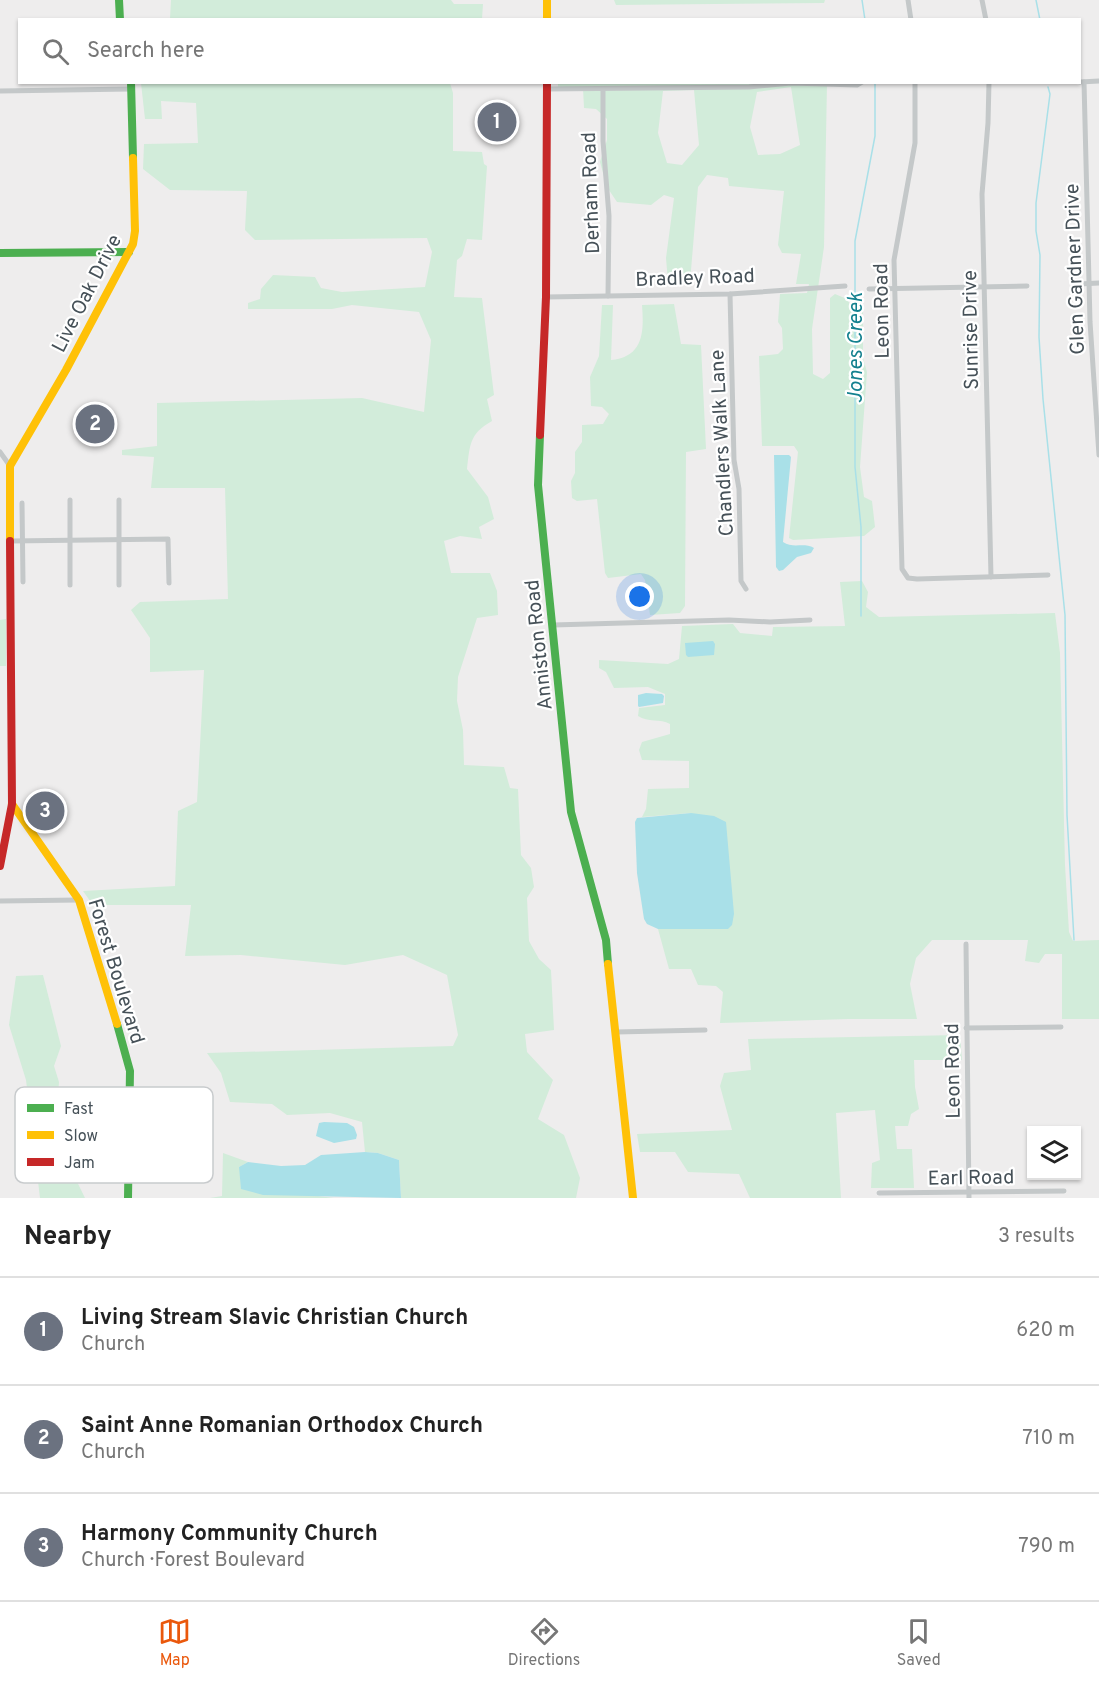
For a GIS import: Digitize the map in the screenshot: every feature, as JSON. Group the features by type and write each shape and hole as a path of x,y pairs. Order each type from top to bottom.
{"street":[{"path":"118,0 120,18"},
{"path":"547,0 547,18"},
{"path":"909,0 911,18"},
{"path":"982,0 986,18"},
{"path":"1082,82 1099,81"},
{"name":"Glen Gardner Drive","path":"1082,82 1090,322 1099,455"},
{"path":"547,86 603,89 749,87 780,84"},
{"path":"820,84 853,84"},
{"name":"Leon Road","path":"915,84 915,142 895,250 902,569 905,576 916,579 991,577"},
{"name":"Sunrise Drive","path":"989,84 982,194 991,577"},
{"path":"0,91 131,86"},
{"name":"Live Oak Drive","path":"10,466 66,370 133,244 135,231 131,86"},
{"name":"Anniston Road","path":"547,86 546,297 537,469 571,812 606,940 633,1198"},
{"name":"Derham Road","path":"603,89 603,141 609,216 608,296"},
{"path":"0,253 129,252"},
{"path":"1079,284 1099,283"},
{"name":"Bradley Road","path":"546,297 730,294 844,286"},
{"path":"869,289 1027,286"},
{"name":"Chandlers Walk Lane","path":"730,294 734,460 739,489 741,580 747,589"},
{"path":"0,452 10,466 12,804 0,866"},
{"path":"70,500 70,585"},
{"path":"119,500 119,585"},
{"path":"22,503 23,582"},
{"path":"10,541 168,539 169,583"},
{"path":"991,577 1048,575"},
{"path":"553,625 810,620"},
{"name":"Forest Boulevard","path":"12,804 80,900 130,1071 130,1087"},
{"path":"0,901 80,900"},
{"name":"Leon Road","path":"966,944 969,1195"},
{"path":"966,1028 1061,1027"},
{"path":"616,1032 705,1030"},
{"name":"Forest Boulevard","path":"128,1183 128,1198"},
{"name":"Earl Road","path":"879,1193 969,1195 1064,1191"}],"green space":[{"path":"171,0 451,0 454,4 483,4 482,18 170,18"},
{"path":"614,0 825,0 824,3 616,5"},
{"path":"141,84 450,84 453,93 453,151 482,152 484,164 487,166 482,240 467,239 462,256 457,260 454,297 482,298 494,395 487,399 492,421 479,431 472,441 467,469 488,497 494,519 479,527 482,539 460,536 444,541 451,573 490,573 497,591 498,615 477,618 458,677 457,701 463,730 464,765 504,767 510,788 518,789 521,855 531,868 534,887 527,898 529,941 539,959 551,970 554,1030 525,1034 527,1052 553,1080 538,1119 564,1135 580,1178 576,1198 401,1198 399,1160 378,1153 365,1152 362,1122 330,1113 287,1115 272,1104 230,1102 221,1073 207,1053 453,1046 458,1035 447,975 403,955 345,965 241,955 185,956 191,905 93,905 83,891 175,886 178,811 197,802 204,670 150,672 150,638 131,610 140,602 228,599 225,488 151,488 154,457 122,455 122,450 157,446 157,403 362,398 424,412 431,340 419,312 352,305 332,309 248,309 248,303 260,299 261,289 273,275 315,277 321,288 342,292 425,287 432,252 427,238 255,240 245,230 247,191 170,190 143,169 144,144 198,143 196,103 161,101 162,119 145,119"},
{"path":"558,84 827,84 824,247 812,329 813,374 823,379 830,373 830,298 835,294 847,299 852,308 863,310 863,358 867,372 860,467 864,497 872,501 875,527 864,536 793,540 789,538 798,452 794,446 762,446 759,356 778,354 783,349 782,328 778,322 780,294 807,293 809,284 796,284 801,254 782,253 778,245 784,191 729,186 728,178 707,175 698,187 690,282 668,282 666,258 674,198 664,195 651,205 617,202 607,187 600,162 607,140 607,119 596,109 584,108 583,88 558,89","holes":["791,87 800,145 780,154 758,155 750,127 757,92","694,90 699,145 682,165 667,163 658,133 663,91"]},
{"path":"674,304 681,344 701,345 706,449 686,452 685,606 680,613 650,615 645,580 641,574 608,578 605,573 597,499 577,501 572,498 571,481 575,473 575,452 582,442 582,425 603,424 609,414 602,407 591,406 590,377 599,356 602,305 613,305 611,360 630,354 640,341 643,324 642,305"},
{"path":"862,581 868,592 866,607 879,617 1055,613 1060,653 1065,865 1069,932 1073,941 1099,940 1099,1019 1062,1019 1062,954 1045,954 1039,963 1025,961 1028,940 932,940 916,958 910,984 917,1019 720,1023 723,992 716,986 698,985 691,969 669,969 658,929 728,929 691,813 642,817 646,809 648,789 689,788 689,761 642,760 639,750 642,742 670,734 670,724 638,716 639,708 665,705 665,694 648,687 614,688 606,672 599,668 599,660 668,664 679,659 682,626 733,624 740,633 772,636 773,627 845,626 840,582"},
{"path":"6,619 6,666 0,666 0,620"},
{"path":"43,975 61,1046 54,1066 59,1087 27,1087 9,1025 16,976"},
{"path":"960,1035 962,1060 914,1060 919,1109 911,1114 908,1126 895,1126 897,1149 912,1149 914,1188 871,1188 872,1163 880,1160 875,1110 836,1113 841,1198 750,1198 739,1174 688,1172 675,1152 640,1152 637,1134 732,1130 720,1086 724,1073 751,1070 748,1039"},
{"path":"223,1153 248,1162 239,1167 318,1196 334,1198 210,1198 222,1196"},
{"path":"38,1183 78,1183 85,1198 40,1198"}],"water":[{"path":"774,455 791,457 783,542 814,548 811,553 797,557 779,571 776,567"},
{"path":"713,641 714,655 688,657 686,655 685,643"},
{"path":"662,694 663,703 639,707 638,695"},
{"path":"691,813 714,816 726,822 734,914 732,925 728,929 658,929 647,924 644,919 637,873 635,822 637,818"},
{"path":"319,1123 347,1123 354,1127 356,1139 334,1143 316,1136"},
{"path":"378,1153 399,1160 401,1198 263,1195 241,1189 239,1167 248,1162 281,1166 305,1165 321,1155"}],"waterway":[{"name":"Jones Creek","path":"862,0 865,18"},
{"path":"1036,0 1040,18"},
{"name":"Jones Creek","path":"861,616 861,527 855,467 855,241 875,136 875,84"},
{"path":"1048,87 1050,94 1036,203 1036,231 1040,255 1039,337 1065,615 1067,815 1074,940"}],"traffic: fast":[{"path":"119,0 120,18"},
{"path":"131,84 133,158"},
{"path":"0,253 129,252"},
{"path":"540,435 538,485 571,812 606,940 608,964"},
{"path":"117,1024 130,1071 130,1087"},
{"path":"128,1183 128,1198"}],"traffic: slow":[{"path":"547,0 547,18"},
{"path":"10,541 10,466 66,370 133,244 135,231 133,158"},
{"path":"12,804 79,900 117,1024"},
{"path":"608,964 633,1198"}],"traffic: jam":[{"path":"540,435 546,297 547,84"},
{"path":"0,866 12,804 10,541"}],"place":[{"name":"Living Stream Slavic Christian Church","path":"497,122"},
{"name":"Saint Anne Romanian Orthodox Church","path":"95,424"},
{"name":"Harmony Community Church","path":"45,811"}]}
